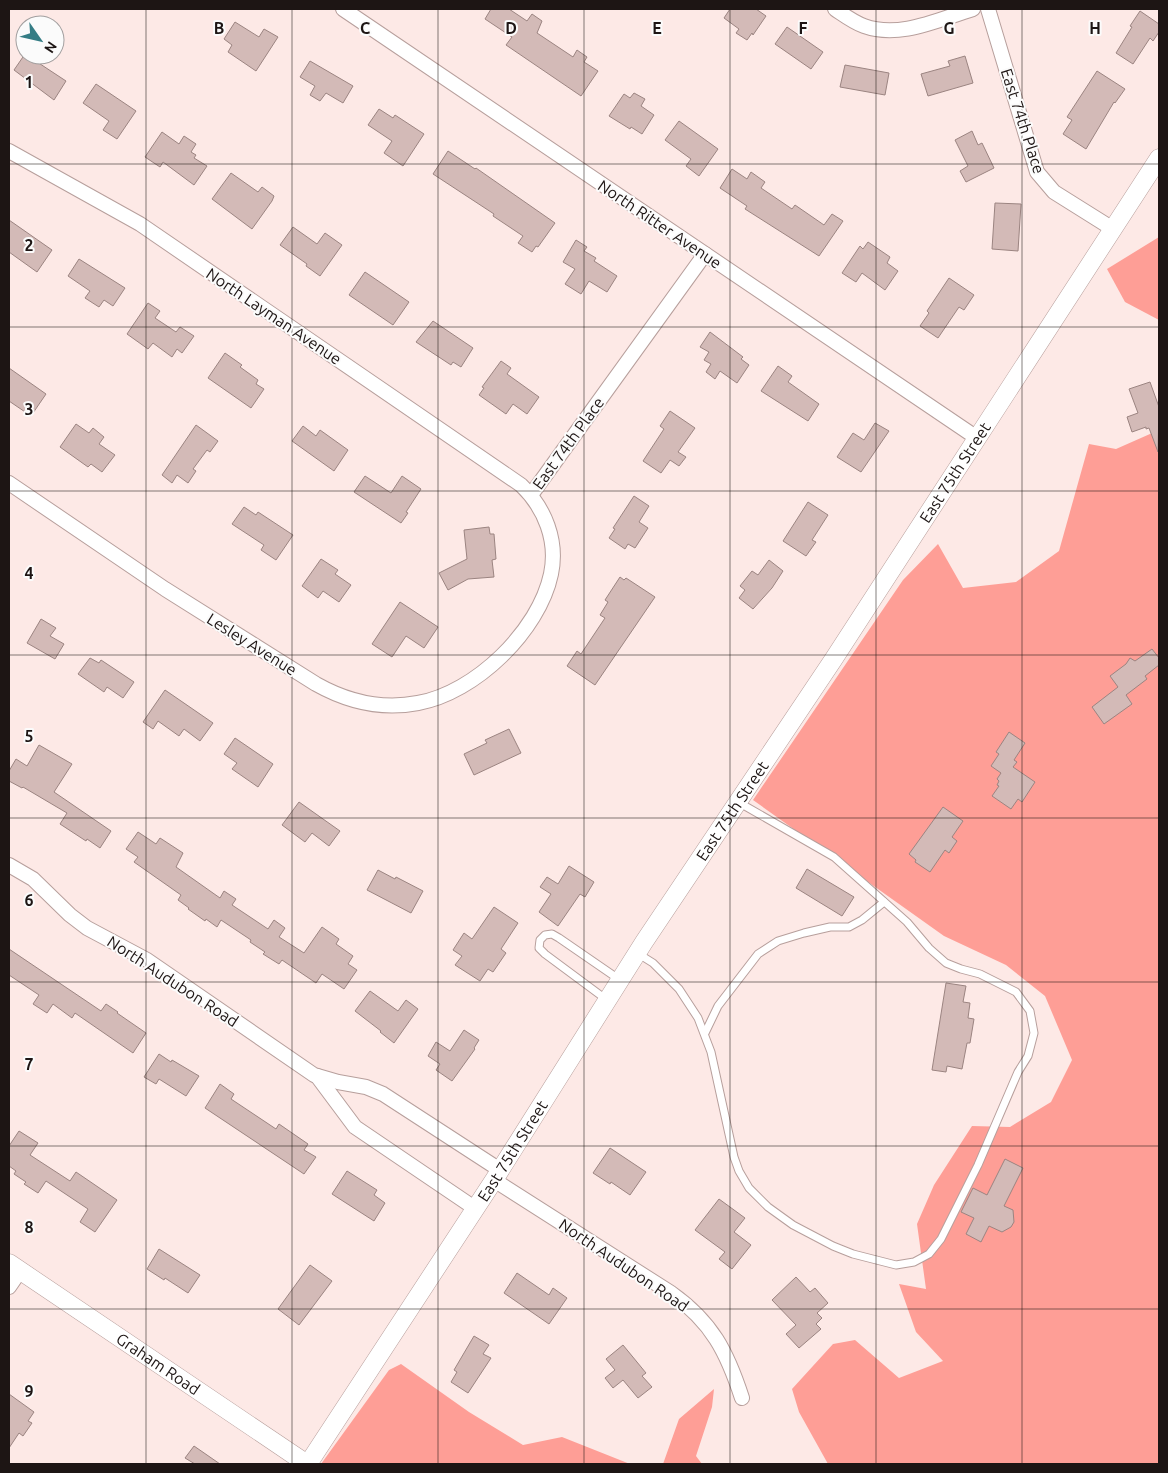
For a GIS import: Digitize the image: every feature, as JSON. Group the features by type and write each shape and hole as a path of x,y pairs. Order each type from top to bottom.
{"street":[{"name":"North Ritter Avenue","path":"343,9 977,438"},
{"path":"834,9 863,26 884,31 906,29 973,9"},
{"name":"East 74th Place","path":"988,9 1037,172 1054,192 1113,229"},
{"name":"North Layman Avenue","path":"9,151 140,224 485,460 521,485 531,495"},
{"name":"East 75th Street","path":"308,1464 476,1208 637,953 833,660 1159,158"},
{"name":"East 74th Place","path":"510,647 538,606 551,574 551,535 543,514 531,495 705,254"},
{"name":"Lesley Avenue","path":"9,483 165,589 234,633 316,684 335,694 355,701 398,706 440,698 472,682 510,647"},
{"name":"North Audubon Road","path":"9,865 33,879 70,915 87,928 147,960 317,1076 369,1088 383,1094 497,1175 671,1293 688,1306 709,1328 725,1353 742,1398"},
{"name":"North Audubon Road","path":"317,1076 355,1127 476,1208"},
{"path":"9,1287 14,1267"},
{"name":"Graham Road","path":"14,1267 308,1464"}],"lane":[{"path":"637,953 653,963 680,988 698,1018 711,1052 734,1157 749,1188 768,1207 793,1225 833,1246 853,1254 896,1265 914,1262 929,1254 941,1238 978,1166 1018,1072 1028,1056 1034,1033 1030,1011 1016,992 980,974 946,963 929,948 907,922 834,857 738,802"},
{"path":"705,1033 718,1006 758,954 778,941 804,932 850,927 884,902"},
{"path":"607,1000 544,954 539,948 540,940 545,935 552,934 620,980"}],"shaded area":[{"path":"1159,237 1159,320 1125,302 1107,269"},
{"path":"1159,430 1159,1464 828,1464 799,1412 792,1389 833,1344 855,1340 899,1378 943,1361 916,1332 899,1284 926,1289 917,1224 934,1185 972,1126 1010,1127 1051,1102 1072,1060 1045,996 1006,965 944,936 753,800 903,580 938,544 963,588 1016,582 1059,551 1089,444 1116,449"},
{"path":"401,1364 469,1412 523,1445 562,1437 630,1464 321,1464 389,1370"},
{"path":"714,1389 712,1407 696,1456 702,1464 663,1464 679,1419"}],"building":[{"path":"491,9 509,9 527,21 532,14 542,21 537,33 573,57 577,50 587,57 584,62 598,71 581,96 506,45 512,37 485,19"},
{"path":"730,9 756,9 766,16 753,35 752,33 747,40 736,33 739,29 724,18"},
{"path":"1140,11 1159,24 1159,32 1153,41 1150,38 1133,64 1116,53"},
{"path":"235,22 259,37 264,29 278,37 256,71 228,52 232,45 224,39"},
{"path":"787,27 823,52 811,69 775,44"},
{"path":"965,56 973,83 928,96 921,74 950,66 948,61"},
{"path":"310,61 353,86 343,103 326,93 320,101 310,95 315,86 300,77"},
{"path":"17,65 42,65 66,81 54,100 14,70"},
{"path":"845,65 889,73 885,95 840,87"},
{"path":"1097,71 1125,89 1114,102 1086,149 1063,134 1072,120 1067,117"},
{"path":"96,84 136,111 117,139 103,130 109,121 83,103"},
{"path":"634,93 645,99 641,106 654,115 642,134 609,116 624,94 630,98"},
{"path":"379,109 393,118 395,115 424,134 403,166 384,153 392,141 368,125"},
{"path":"679,121 718,149 699,176 686,166 691,159 665,140"},
{"path":"972,131 978,145 982,143 994,168 966,182 960,171 968,166 955,140"},
{"path":"162,132 179,144 184,136 196,144 191,152 196,155 194,158 207,166 194,185 163,162 160,167 145,157"},
{"path":"448,151 476,168 555,223 538,247 536,246 532,252 518,243 523,236 493,216 494,214 433,174"},
{"path":"732,169 747,179 751,172 765,182 761,188 792,209 795,205 824,225 832,214 843,221 819,256 745,209 747,206 720,188"},
{"path":"231,173 258,192 262,187 274,196 252,229 212,199"},
{"path":"995,203 1021,204 1018,251 992,249"},
{"path":"9,220 52,250 37,272 9,252"},
{"path":"293,227 317,244 325,233 342,245 320,276 306,266 307,264 280,245"},
{"path":"576,240 587,247 584,251 596,258 594,261 617,276 607,292 589,281 581,294 565,284 575,269 563,262"},
{"path":"868,242 890,257 887,263 898,271 885,290 862,273 856,282 842,273 860,246 863,249"},
{"path":"79,259 125,288 113,306 104,300 99,307 85,298 90,291 68,276"},
{"path":"365,272 409,302 393,325 349,295"},
{"path":"949,278 974,295 964,310 959,307 938,338 920,326 929,313 927,311"},
{"path":"148,303 160,311 155,318 176,332 180,327 194,336 182,353 177,349 172,357 153,343 148,349 127,334"},
{"path":"433,321 473,348 461,367 453,362 451,365 416,342"},
{"path":"710,332 743,357 741,359 749,365 737,383 720,371 715,379 706,372 711,364 704,360 709,352 700,347"},
{"path":"225,353 242,365 240,367 258,380 256,384 264,389 251,408 208,378"},
{"path":"501,361 511,368 507,374 539,397 527,414 513,404 506,414 479,395 484,388 482,387"},
{"path":"778,366 792,376 788,382 819,404 808,421 761,391"},
{"path":"9,368 46,394 31,416 9,401"},
{"path":"1150,382 1159,407 1158,452 1149,428 1146,429 1146,427 1132,432 1127,417 1138,413 1129,389"},
{"path":"670,411 695,428 678,452 686,457 679,466 670,460 661,473 643,461 664,429 660,426"},
{"path":"875,423 889,431 861,472 837,457 853,433 864,440"},
{"path":"76,424 89,433 93,428 104,437 99,444 115,455 102,472 91,464 88,467 60,447"},
{"path":"196,425 218,441 210,452 207,450 193,469 196,471 188,483 177,475 172,483 162,475"},
{"path":"303,426 316,436 320,430 348,450 334,471 292,441"},
{"path":"365,476 391,493 402,476 421,489 401,523 354,492"},
{"path":"634,496 649,506 639,522 648,528 635,548 628,544 625,549 609,538 615,529 613,528"},
{"path":"808,502 828,515 812,540 816,542 806,556 783,541"},
{"path":"244,507 256,515 258,512 293,535 276,560 261,550 264,545 232,524"},
{"path":"489,527 490,534 494,534 496,559 492,560 494,577 468,579 448,590 439,573 467,559 464,530"},
{"path":"321,559 338,570 335,574 351,585 339,602 323,591 318,598 302,586"},
{"path":"769,560 783,571 772,588 753,609 739,598 745,590 740,586 752,571 758,575"},
{"path":"620,577 624,580 626,578 655,597 595,685 567,666 577,651 581,654 605,618 600,615 608,602 605,600"},
{"path":"400,602 438,627 424,648 406,636 392,657 372,644"},
{"path":"41,619 56,628 50,636 64,644 55,659 27,643"},
{"path":"1152,649 1159,658 1159,665 1145,676 1147,679 1126,695 1132,704 1104,724 1092,707 1118,687 1110,676 1126,664 1130,658 1135,661"},
{"path":"90,658 99,663 101,660 134,682 123,698 107,687 104,692 78,674"},
{"path":"165,690 213,723 200,741 184,729 179,736 158,721 153,729 143,722"},
{"path":"509,729 521,753 474,775 464,754 487,743 485,740"},
{"path":"1009,732 1025,743 1014,760 1017,762 1013,767 1035,782 1022,802 1018,799 1011,809 992,796 999,786 997,785 999,781 997,779 1001,773 991,766 999,754 996,752"},
{"path":"235,738 273,764 258,787 232,769 237,763 224,754"},
{"path":"39,745 72,764 54,792 111,831 100,848 60,824 67,813 23,787 9,781 9,771 16,759 27,766"},
{"path":"299,802 340,831 329,846 312,833 305,842 282,825"},
{"path":"943,807 963,821 952,837 957,841 949,853 945,850 930,872 915,862 916,860 909,854"},
{"path":"138,832 156,844 160,838 183,853 176,867 220,898 224,891 236,899 232,905 268,929 274,920 285,928 279,937 304,953 322,927 339,939 336,944 353,956 348,964 357,970 344,989 322,974 316,983 282,960 279,964 263,954 265,952 250,942 251,940 221,920 217,927 188,909 178,900 181,895 134,862 138,857 126,849"},
{"path":"569,866 594,882 585,897 580,894 558,926 539,912 551,894 540,887 547,877 558,884"},
{"path":"807,869 854,897 842,916 796,888"},
{"path":"378,870 423,891 411,913 367,890"},
{"path":"494,907 518,923 501,949 506,953 493,972 488,969 480,981 455,965 462,956 453,950 464,933 472,939"},
{"path":"9,949 101,1011 106,1004 146,1033 133,1053 75,1013 72,1018 53,1004 47,1013 33,1004 39,995 9,975"},
{"path":"946,983 966,986 963,1002 970,1003 968,1018 974,1019 970,1043 967,1043 962,1069 947,1066 946,1072 932,1070"},
{"path":"370,991 398,1011 406,1000 418,1009 394,1043 355,1011"},
{"path":"464,1030 479,1040 475,1049 452,1081 436,1070 440,1064 428,1056 436,1042 450,1051"},
{"path":"159,1054 199,1076 186,1096 159,1079 156,1084 144,1077"},
{"path":"220,1084 234,1094 231,1099 276,1129 279,1124 308,1144 304,1150 316,1157 304,1174 205,1108"},
{"path":"19,1131 38,1143 30,1155 70,1181 76,1172 117,1200 95,1232 80,1222 88,1209 46,1181 38,1193 24,1184 26,1182 14,1174 16,1171 9,1166 9,1146"},
{"path":"610,1148 646,1172 630,1195 593,1173"},
{"path":"1005,1159 1023,1168 1004,1206 1013,1210 1014,1222 1011,1227 1002,1232 989,1226 981,1242 966,1234 974,1218 961,1212 973,1188 987,1195"},
{"path":"347,1171 377,1190 374,1195 385,1203 374,1221 332,1194"},
{"path":"719,1199 745,1218 734,1232 751,1245 732,1269 719,1259 725,1252 695,1230"},
{"path":"159,1249 200,1275 188,1293 147,1269"},
{"path":"310,1265 332,1281 299,1325 278,1309"},
{"path":"517,1273 549,1295 553,1288 567,1298 549,1324 504,1293"},
{"path":"796,1277 810,1292 815,1288 828,1303 817,1313 822,1318 816,1324 821,1329 799,1348 786,1334 796,1325 772,1300"},
{"path":"474,1336 489,1345 483,1354 491,1358 468,1393 451,1382 457,1372 454,1370"},
{"path":"623,1345 646,1373 642,1376 652,1387 638,1398 623,1380 613,1388 605,1378 615,1370 606,1359"},
{"path":"9,1394 34,1412 28,1421 32,1423 23,1436 19,1433 9,1448"},
{"path":"194,1446 220,1464 195,1464 185,1458"}]}
